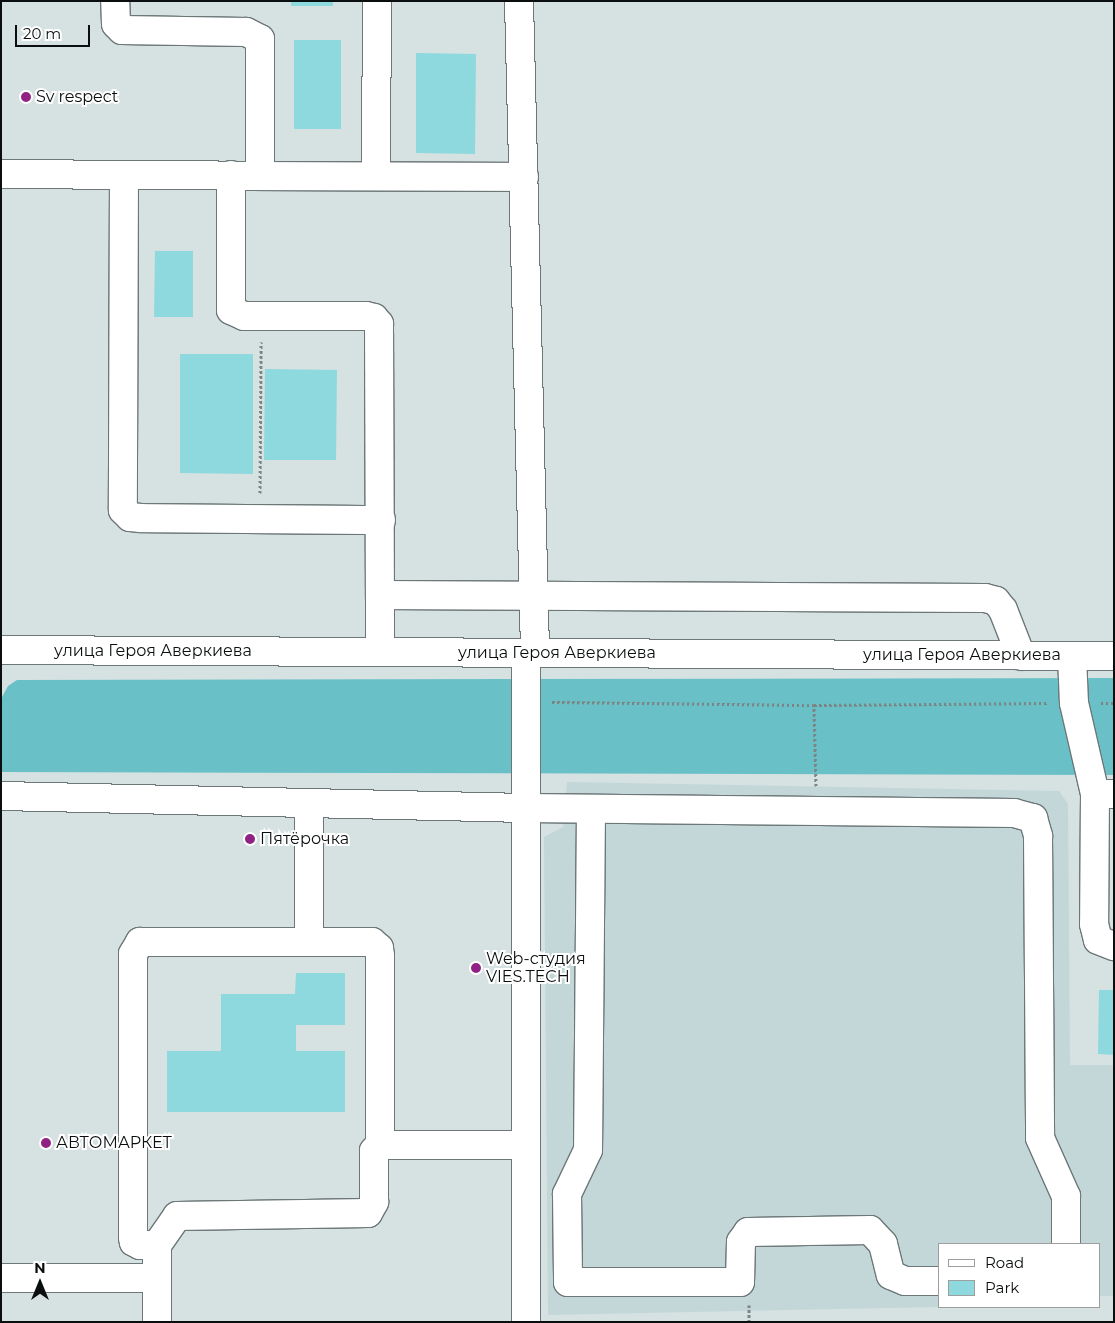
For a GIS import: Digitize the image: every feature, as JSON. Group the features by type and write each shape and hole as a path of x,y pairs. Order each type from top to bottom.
{"street":[{"path":"115,1 116,24 122,30 246,32 260,39 260,176"},
{"path":"376,176 377,1"},
{"path":"519,1 535,596 526,702 526,1322"},
{"path":"1,174 524,177"},
{"path":"124,175 123,510 130,517 141,518 381,520"},
{"path":"231,175 231,310 237,314 261,316 366,316 374,318 380,324 380,652"},
{"path":"380,595 985,598 996,601 1003,610 1021,656"},
{"name":"улица Героя Аверкиева","path":"1,650 1114,656"},
{"path":"1072,656 1074,703 1105,794 1095,933 1106,945 1114,946"},
{"path":"1,796 526,808 1014,813 1033,818 1038,836 1040,1138 1066,1196 1066,1243"},
{"path":"309,804 309,940"},
{"path":"591,809 588,1150 568,1194 568,1282 740,1282 741,1242 748,1232 870,1230 883,1244 891,1275 905,1281 938,1281"},
{"path":"157,1245 140,1245 133,1237 134,947 149,940 365,940 379,948 380,1145"},
{"path":"157,1322 157,1245 177,1216 188,1214 368,1213 374,1202 374,1151 380,1145 526,1145"},
{"path":"1,1278 157,1278"}],"path":[{"path":"260,519 261,316"},
{"path":"526,702 814,705 1074,703"},
{"path":"814,705 816,811"}],"shaded area":[{"path":"1114,678 1114,775 1,772 1,699 8,686 17,680"},
{"path":"567,782 1059,791 1068,804 1070,1065 1114,1065 1114,1296 1100,1296 1100,1243 938,1243 938,1307 548,1315 544,837 563,827"}],"green space":[{"path":"291,1 333,1 333,6 291,6"},
{"path":"294,40 341,40 341,129 294,129"},
{"path":"416,53 476,54 475,154 416,153"},
{"path":"155,251 193,251 193,317 154,317"},
{"path":"180,354 253,354 253,474 180,473"},
{"path":"265,369 337,370 336,460 264,460"},
{"path":"296,973 345,973 345,1025 296,1025 296,1051 345,1051 345,1112 167,1112 167,1051 221,1051 221,994 295,994"},
{"path":"1099,990 1114,990 1114,1055 1098,1054"}],"place":[{"name":"Sv respect","path":"26,97"},
{"name":"Пятёрочка","path":"250,839"},
{"name":"Web-студия VIES.TECH","path":"476,968"},
{"name":"АВТОМАРКЕТ","path":"46,1143"}]}
